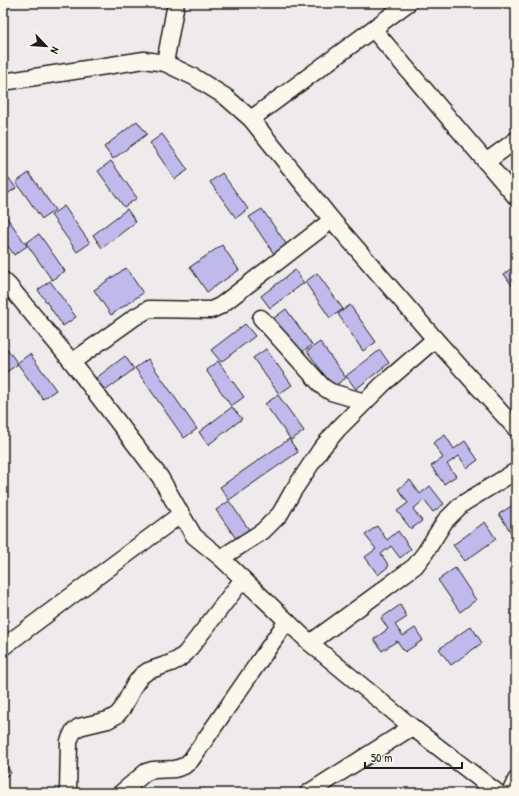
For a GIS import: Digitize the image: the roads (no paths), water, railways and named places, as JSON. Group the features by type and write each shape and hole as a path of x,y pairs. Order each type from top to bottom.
{"street":[{"path":"165,63 176,3"},
{"path":"251,119 408,3"},
{"path":"374,29 516,197"},
{"path":"3,82 144,60 165,63 194,77 226,97 251,119 332,220 435,339 516,429"},
{"path":"486,162 516,140"},
{"path":"72,362 135,317 149,309 211,310 220,306 332,220"},
{"path":"3,280 72,362 160,477 194,536 221,558 310,643 412,727 498,793"},
{"path":"261,318 323,387 331,392 365,402"},
{"path":"221,558 263,531 280,514 293,490 321,449 338,429 383,384 435,339"},
{"path":"310,643 415,566 445,521 462,504 516,471"},
{"path":"3,647 181,514"},
{"path":"68,793 69,741 73,732 79,727 108,720 118,715 141,676 171,663 186,653 243,579"},
{"path":"121,793 146,772 153,770 175,770 184,766 191,760 287,621"},
{"path":"308,793 412,727"},
{"path":"510,793 516,780"}]}
